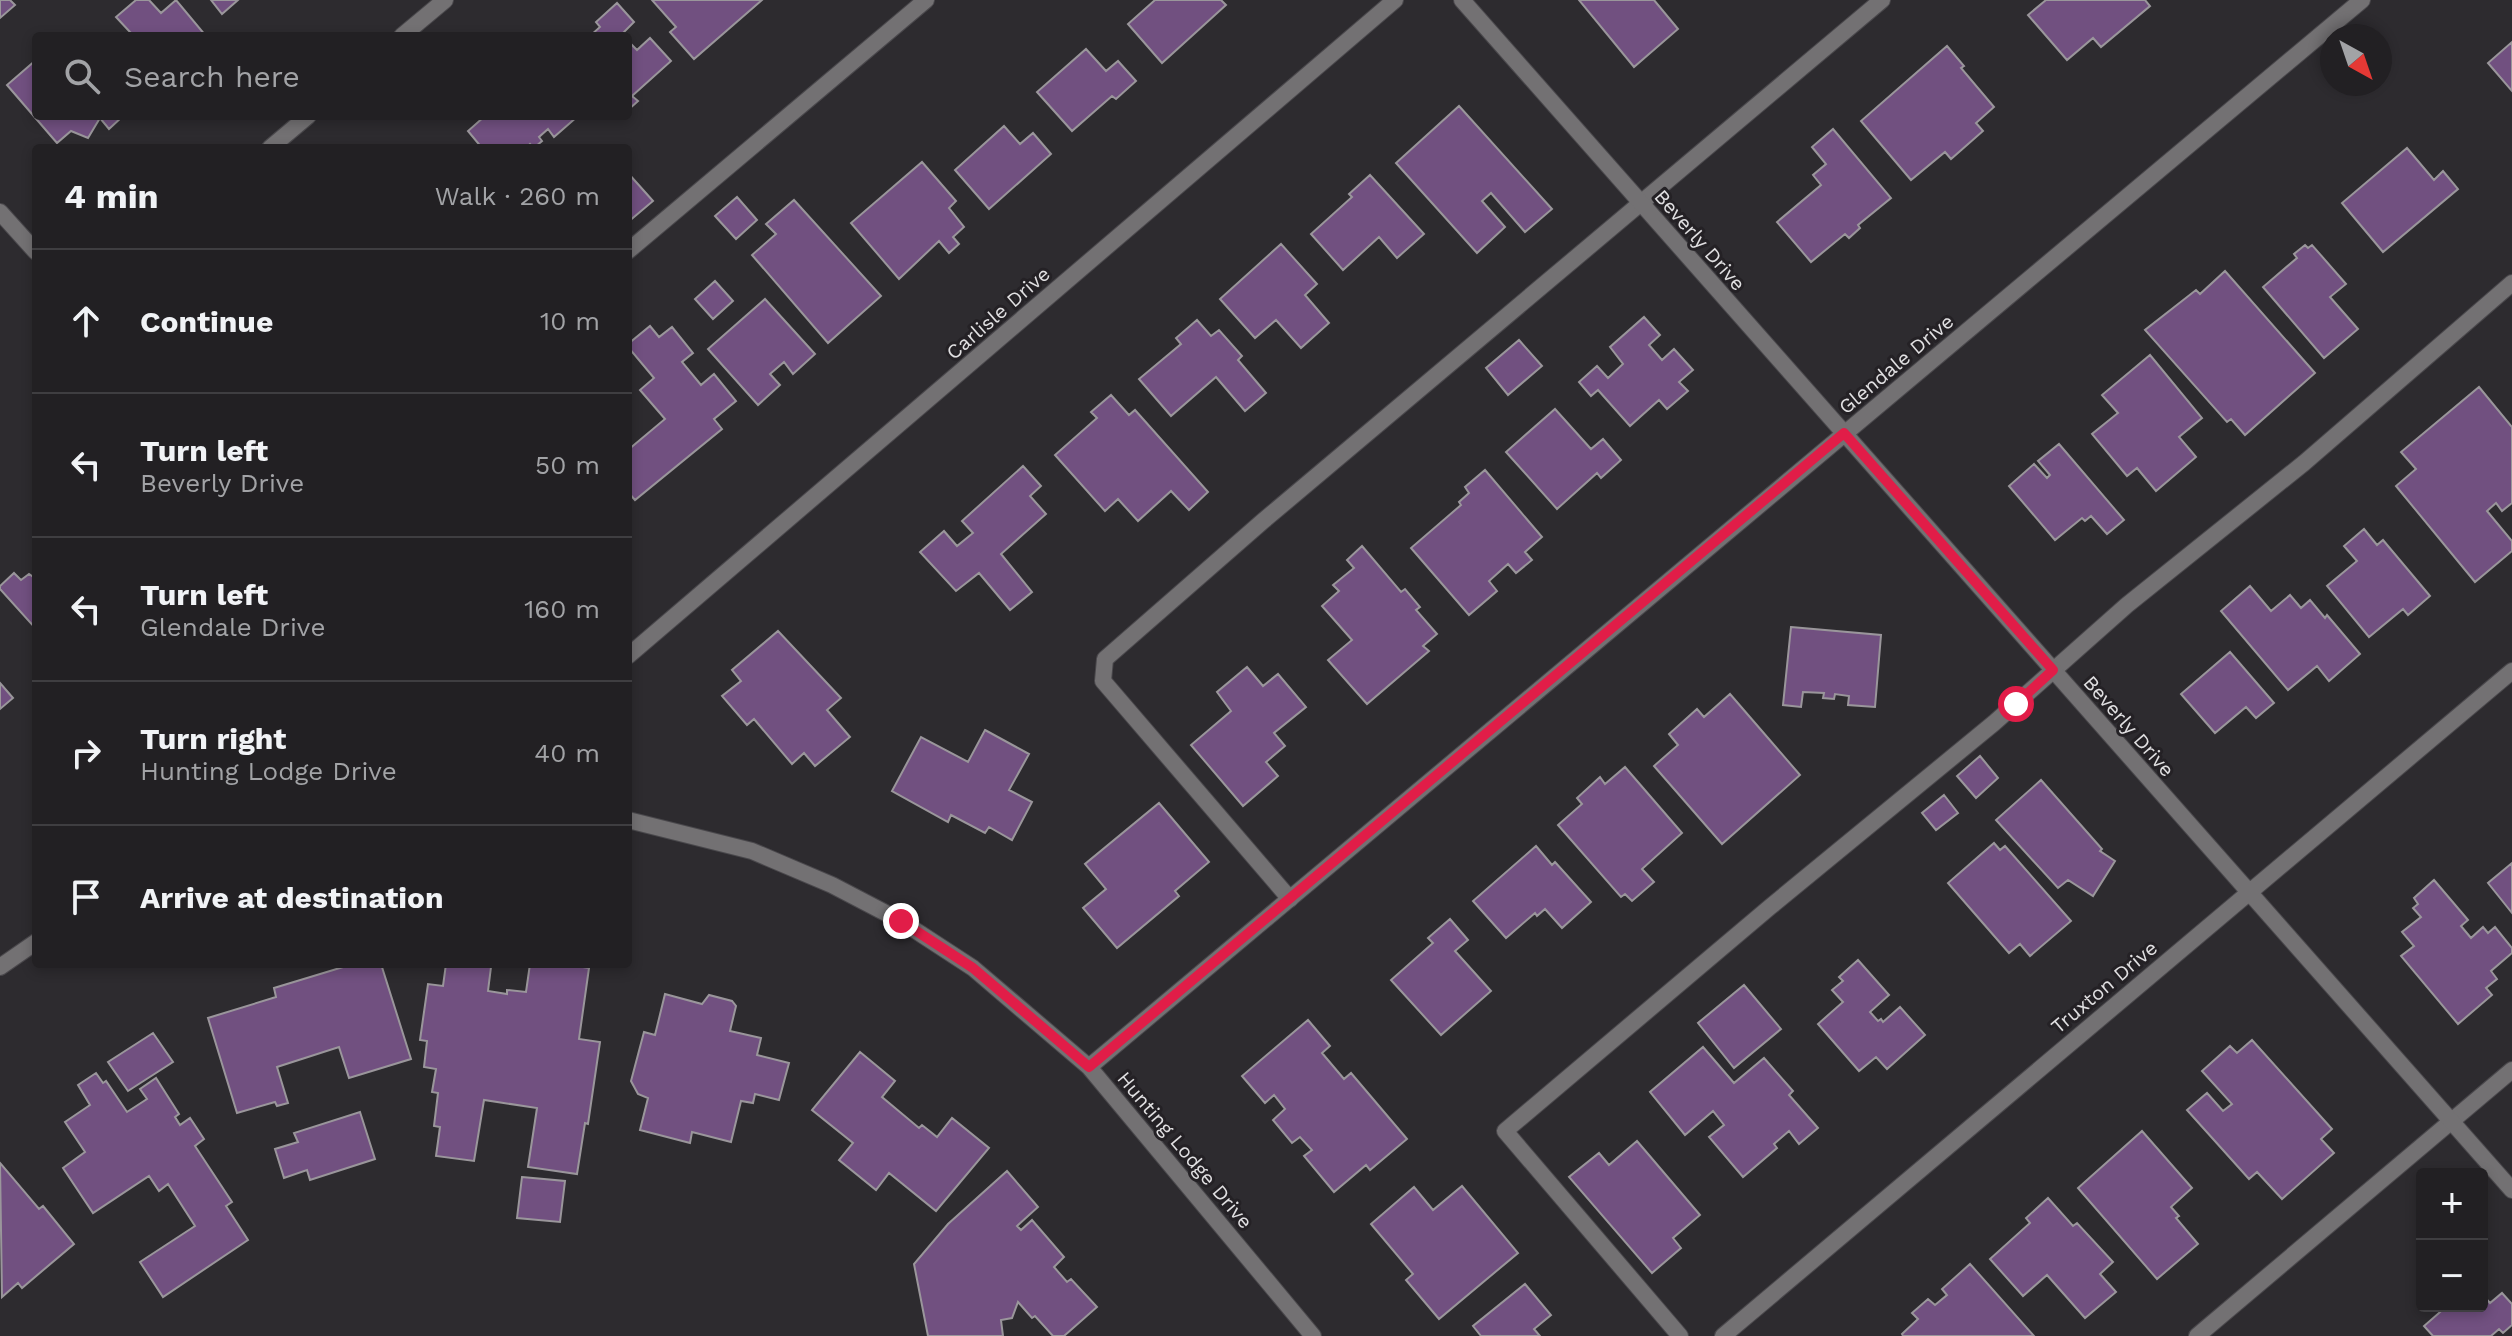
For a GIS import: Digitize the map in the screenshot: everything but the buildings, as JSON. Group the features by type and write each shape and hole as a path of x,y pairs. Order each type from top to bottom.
{"street":[{"path":"407,32 445,0"},
{"path":"632,248 926,0"},
{"name":"Carlisle Drive","path":"632,653 1395,0"},
{"name":"Beverly Drive","path":"1462,0 2512,1190"},
{"path":"1290,899 1103,681 1105,659 1263,521 1882,0"},
{"name":"Glendale Drive","path":"1089,1067 2362,0"},
{"path":"275,144 303,120"},
{"path":"0,212 32,248"},
{"path":"1680,1336 1505,1131 2127,605 2304,463 2512,283"},
{"name":"Truxton Drive","path":"1723,1336 2512,671"},
{"name":"Hunting Lodge Drive","path":"632,821 752,851 832,885 901,921 973,968 1089,1067 1313,1336"},
{"path":"0,967 32,945"},
{"path":"2197,1336 2512,1070"}],"route":[{"path":"901,921 973,968 1089,1067 1844,433 2053,670 2016,704"}]}
